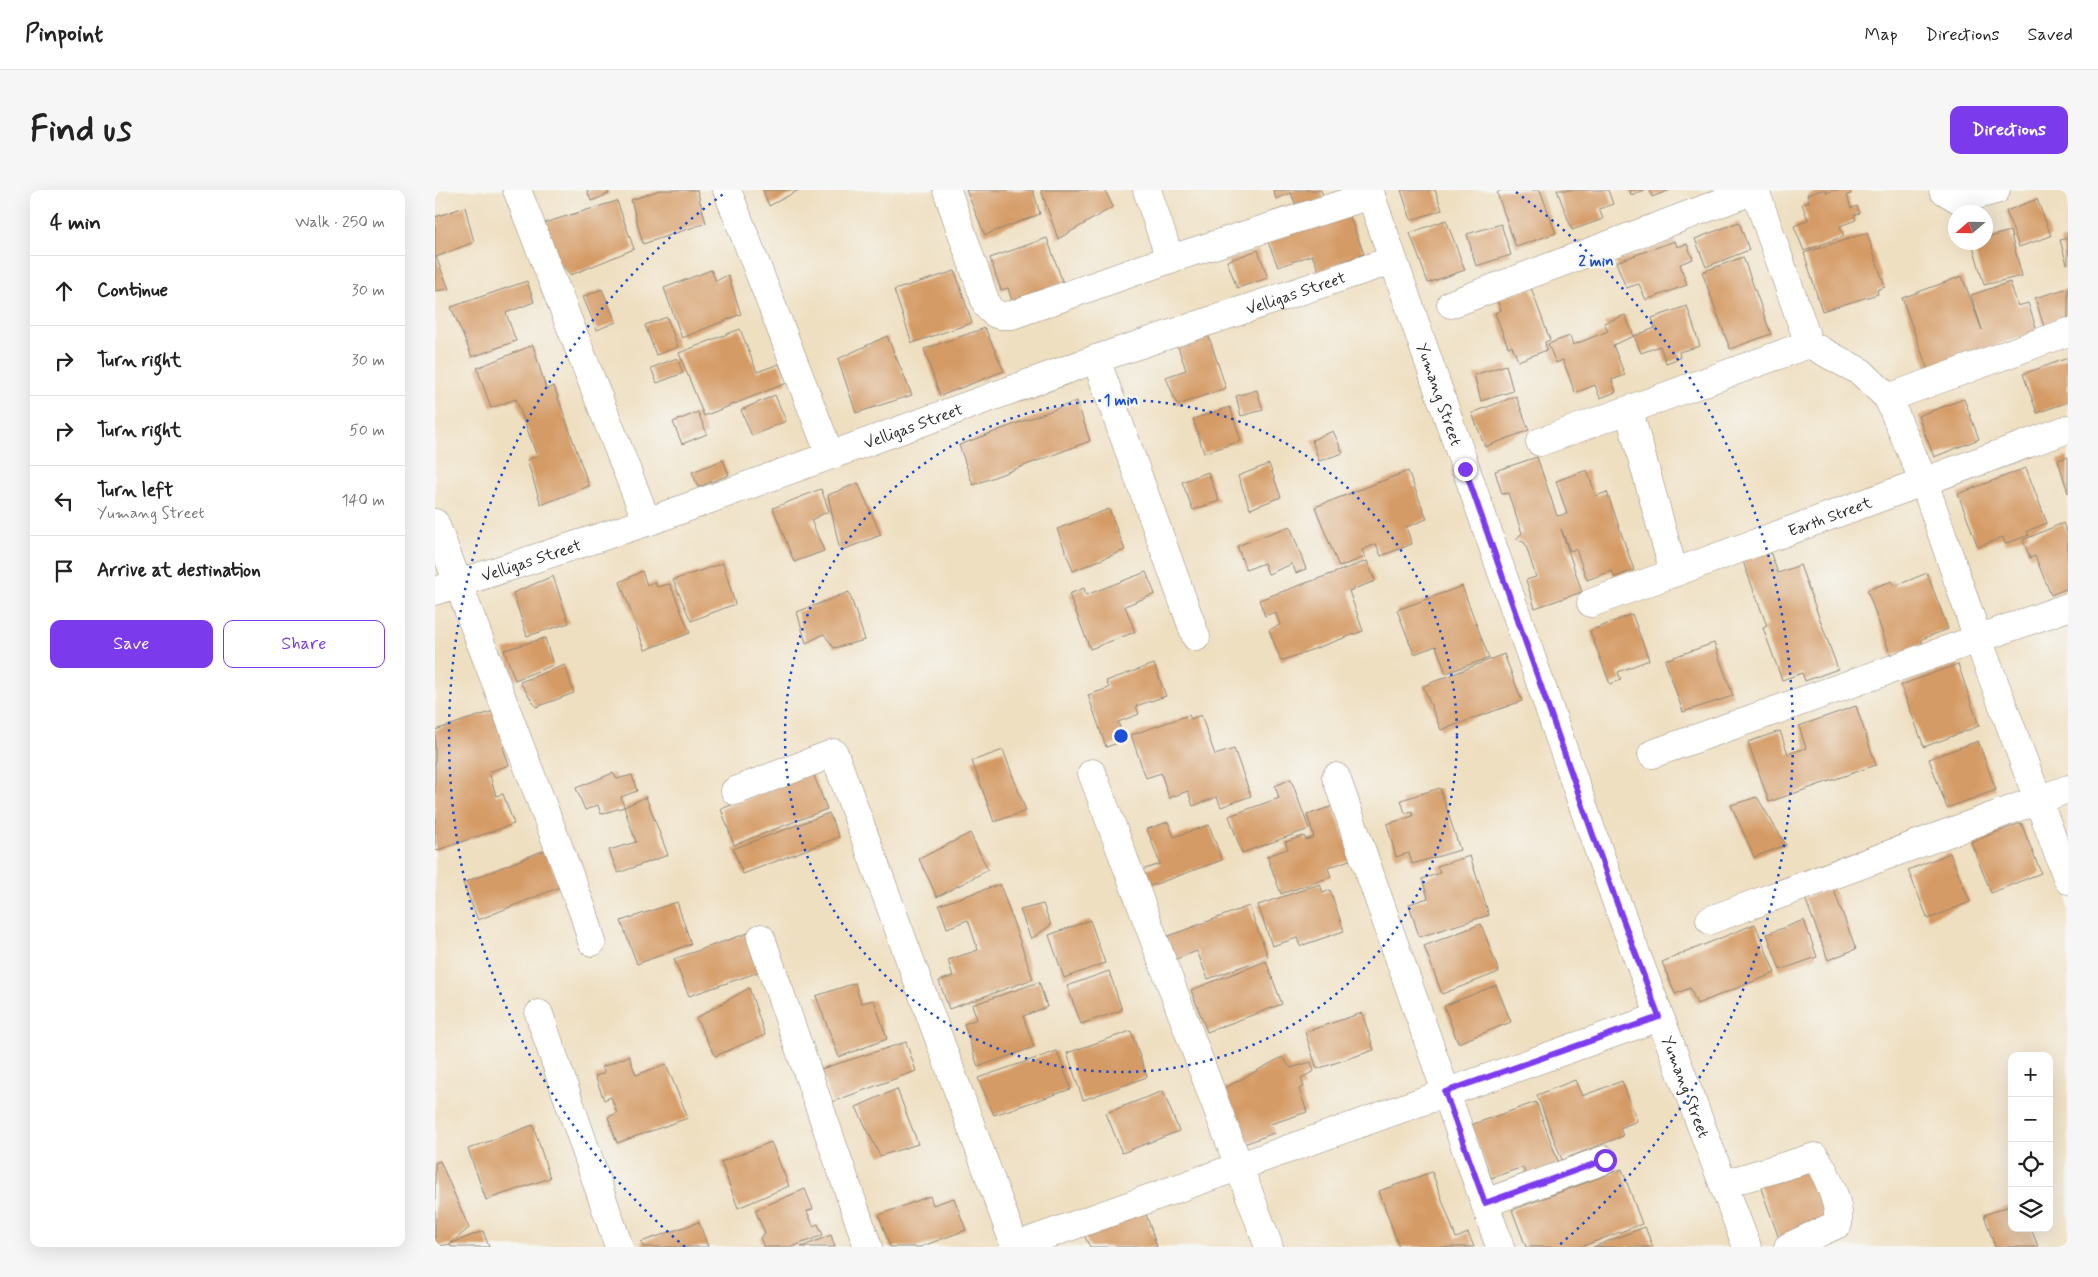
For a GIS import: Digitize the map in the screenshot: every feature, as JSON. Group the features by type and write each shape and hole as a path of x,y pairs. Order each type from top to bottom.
{"street":[{"path":"517,190 647,522"},
{"path":"727,190 830,455"},
{"path":"947,190 982,293 993,314 1001,316 1012,315 1170,259 1370,193"},
{"path":"1147,190 1170,259"},
{"path":"1451,304 1755,190 1809,344 1861,372 1888,398 1924,482 1979,639 2068,880"},
{"path":"1943,190 1960,200 1996,190"},
{"name":"Yumang Street","path":"1370,193 1612,888 1747,1247"},
{"name":"Velligas Street","path":"447,587 647,522 1095,359 1393,260"},
{"path":"1888,398 2068,332"},
{"path":"1539,442 1629,411 1809,344"},
{"path":"1095,359 1196,637"},
{"path":"1629,411 1674,573"},
{"name":"Earth Street","path":"1591,604 2068,430"},
{"path":"435,523 447,587 584,914 592,942"},
{"path":"1652,754 2068,608"},
{"path":"735,791 834,753 1027,1244 1237,1166 1659,1017"},
{"path":"1092,773 1237,1166 1269,1247"},
{"path":"1336,776 1500,1247"},
{"path":"1710,920 2068,788"},
{"path":"761,938 868,1247"},
{"path":"539,1014 619,1247"},
{"path":"1724,1184 1815,1157 1823,1166 1840,1214 1838,1224 1788,1247"},
{"path":"1485,1203 1605,1160"}],"building":[{"path":"587,190 607,190 609,194 591,201"},
{"path":"660,190 697,190 706,223 643,244 631,200"},
{"path":"763,190 799,190 769,206"},
{"path":"966,190 1033,190 1040,214 985,235"},
{"path":"1041,190 1105,190 1113,207 1058,239"},
{"path":"1273,190 1321,190 1324,198 1297,208 1291,193 1276,199"},
{"path":"1401,190 1435,190 1442,210 1411,220"},
{"path":"1501,190 1540,190 1556,233 1516,247 1497,193"},
{"path":"1557,190 1608,190 1613,204 1599,209 1603,219 1572,230"},
{"path":"1630,190 1645,190 1631,195"},
{"path":"1650,190 1670,190 1652,197"},
{"path":"1826,190 1827,193 1833,190 1850,190 1851,194 1847,195 1851,208 1857,206 1860,213 1854,215 1856,220 1840,226 1844,236 1804,251 1794,226 1808,220 1802,204 1809,202 1807,195"},
{"path":"2037,199 2051,236 2019,247 2006,211"},
{"path":"617,201 634,249 571,275 556,259 544,223"},
{"path":"465,207 474,242 436,257 449,289 435,291 435,217"},
{"path":"1348,212 1364,254 1319,271 1312,255 1278,267 1268,242"},
{"path":"1446,220 1465,270 1428,283 1410,233"},
{"path":"1739,222 1749,250 1706,267 1695,239"},
{"path":"1501,224 1511,255 1476,266 1467,234"},
{"path":"2010,231 2022,276 1984,285 1974,250 1993,250 1993,236"},
{"path":"1867,233 1885,287 1877,290 1878,294 1822,311 1804,253"},
{"path":"1047,238 1063,283 1012,301 1008,288 1001,290 990,258"},
{"path":"2068,238 2068,264 2067,264 2060,240"},
{"path":"1675,241 1677,247 1687,244 1693,259 1680,264 1687,285 1646,300 1639,284 1626,288 1616,262"},
{"path":"1258,250 1268,278 1237,288 1227,261"},
{"path":"1743,257 1771,334 1730,349 1702,272"},
{"path":"711,270 716,281 728,275 741,314 682,338 664,288"},
{"path":"955,271 972,323 912,343 894,290"},
{"path":"1962,276 1982,330 1971,295 2010,282 2018,306 2028,303 2037,331 1928,370 1902,298"},
{"path":"527,281 534,302 506,313 516,341 472,357 451,307"},
{"path":"1531,288 1550,340 1545,342 1547,350 1518,361 1512,346 1508,347 1495,313 1501,310 1497,300"},
{"path":"2068,288 2068,323 2045,330 2035,298"},
{"path":"602,289 616,322 597,330 583,297"},
{"path":"1687,306 1700,346 1679,352 1680,358 1666,363 1660,346 1641,353 1634,336 1655,328 1652,318"},
{"path":"1625,315 1634,336 1613,345 1625,375 1612,380 1616,392 1600,398 1595,385 1575,393 1563,360 1556,363 1548,344 1570,336 1573,345 1608,331 1604,323"},
{"path":"667,317 678,347 656,355 645,325"},
{"path":"985,328 1004,371 940,396 924,349"},
{"path":"740,329 757,372 779,364 787,383 704,416 679,353"},
{"path":"1208,334 1226,388 1177,405 1166,377 1186,370 1177,344"},
{"path":"887,336 912,395 856,413 838,359"},
{"path":"533,345 546,389 554,386 589,486 541,505 527,460 537,456 516,399 491,408 477,368"},
{"path":"677,358 683,373 657,383 651,368"},
{"path":"2068,358 2068,402 2037,413 2023,374"},
{"path":"1506,365 1513,391 1481,401 1474,375"},
{"path":"1257,390 1263,410 1241,416 1236,396"},
{"path":"775,395 786,421 752,436 741,410"},
{"path":"1516,396 1529,430 1485,447 1472,413"},
{"path":"1964,399 1979,439 1934,457 1918,416"},
{"path":"1077,401 1090,441 973,485 959,445"},
{"path":"1230,407 1241,441 1204,453 1193,419"},
{"path":"698,412 707,434 682,444 673,422"},
{"path":"1333,431 1343,453 1319,461 1312,440"},
{"path":"1537,457 1557,516 1567,514 1556,481 1587,470 1596,496 1607,492 1634,570 1614,577 1612,571 1587,580 1576,549 1570,551 1561,529 1582,592 1535,608 1526,580 1536,577 1525,543 1516,539 1522,533 1508,493 1502,494 1495,471"},
{"path":"2068,457 2068,493 2058,460"},
{"path":"723,460 729,475 698,487 692,472"},
{"path":"1269,464 1281,497 1250,509 1238,476"},
{"path":"2026,468 2047,523 2027,531 2029,535 2005,544 2003,537 1978,547 1958,494"},
{"path":"1408,471 1427,519 1406,527 1412,544 1381,556 1376,544 1362,550 1365,557 1339,567 1315,507"},
{"path":"1208,472 1219,501 1193,510 1182,482"},
{"path":"858,483 881,535 840,551 828,495"},
{"path":"821,489 829,511 811,520 824,551 794,562 773,508"},
{"path":"1109,509 1125,550 1073,571 1057,529"},
{"path":"2063,523 2068,535 2068,588 2051,595 2035,556 2030,558 2023,540"},
{"path":"1290,526 1306,569 1296,573 1292,564 1268,574 1264,563 1246,570 1237,546"},
{"path":"1769,549 1778,573 1800,565 1838,669 1805,681 1802,673 1782,680 1763,628 1767,626 1742,559"},
{"path":"1367,561 1375,581 1349,591 1363,631 1281,661 1269,630 1280,625 1275,612 1265,616 1259,600"},
{"path":"723,563 735,604 691,621 673,580"},
{"path":"642,571 647,585 655,582 657,587 670,584 690,633 645,650 620,582"},
{"path":"1146,572 1155,594 1125,606 1135,632 1090,649 1069,594 1084,588 1086,595"},
{"path":"1927,573 1948,629 1922,639 1922,644 1891,656 1867,590 1892,581 1895,586"},
{"path":"553,576 569,623 527,636 513,593"},
{"path":"1462,586 1489,658 1446,673 1436,646 1414,654 1397,610"},
{"path":"849,592 865,640 834,648 824,634 806,643 797,612"},
{"path":"1632,614 1649,660 1618,672 1621,680 1610,684 1590,631"},
{"path":"545,638 553,665 515,680 504,650"},
{"path":"1714,643 1733,696 1683,712 1665,660"},
{"path":"1504,654 1522,701 1441,730 1423,686"},
{"path":"1154,664 1166,696 1136,706 1139,714 1118,722 1125,741 1106,747 1088,695 1109,688 1106,681"},
{"path":"1958,664 1979,726 1924,747 1901,685"},
{"path":"565,665 574,693 536,707 520,682"},
{"path":"1856,706 1876,765 1769,802 1748,742 1780,731 1788,754 1806,748 1799,726"},
{"path":"500,709 511,744 503,747 509,765 489,772 496,796 503,794 514,824 435,851 435,730"},
{"path":"1189,715 1191,719 1201,715 1215,755 1234,749 1251,796 1221,807 1217,797 1193,806 1188,791 1169,798 1161,773 1146,778 1131,735"},
{"path":"1978,741 1996,790 1947,808 1929,759"},
{"path":"1003,750 1026,811 994,822 972,761"},
{"path":"613,773 617,779 632,775 637,791 621,797 624,807 601,814 598,805 585,810 576,788"},
{"path":"813,773 827,809 734,845 721,809"},
{"path":"1291,779 1309,829 1242,853 1229,816 1279,798 1275,786"},
{"path":"1440,788 1460,850 1412,864 1409,853 1396,857 1387,824 1413,816 1412,811 1405,813 1401,800"},
{"path":"646,797 668,855 618,873 609,850 636,842 624,807"},
{"path":"1757,797 1786,845 1754,857 1731,805"},
{"path":"1333,806 1352,859 1328,868 1331,877 1281,894 1267,856 1288,849 1285,842 1304,836 1306,840 1314,837 1307,815"},
{"path":"829,813 839,837 743,874 733,849"},
{"path":"1168,822 1174,837 1209,825 1222,860 1145,888 1139,871 1160,864 1147,829"},
{"path":"2021,823 2041,873 1991,893 1971,842"},
{"path":"970,833 988,870 937,897 919,859"},
{"path":"545,850 560,887 478,920 463,883"},
{"path":"1950,853 1970,902 1928,919 1908,870"},
{"path":"1470,856 1489,915 1419,937 1409,904 1428,898 1422,879 1440,873 1437,866"},
{"path":"1000,884 1033,979 949,1009 939,981 953,976 948,960 978,950 968,920 947,928 939,905"},
{"path":"1320,884 1323,893 1330,890 1344,931 1300,946 1297,938 1272,946 1258,905"},
{"path":"1833,888 1856,949 1828,960 1805,898"},
{"path":"677,902 691,944 637,964 621,921"},
{"path":"1043,904 1051,925 1031,939 1020,910"},
{"path":"1249,906 1268,957 1208,979 1197,951 1174,960 1166,937"},
{"path":"1090,920 1105,963 1064,978 1049,935"},
{"path":"1804,920 1817,957 1780,970 1767,934"},
{"path":"1481,924 1499,972 1442,994 1424,946"},
{"path":"1755,924 1775,973 1697,1004 1690,988 1675,994 1662,962"},
{"path":"748,933 762,971 689,996 674,959"},
{"path":"1266,961 1282,1004 1207,1032 1191,990"},
{"path":"1109,971 1122,1010 1081,1024 1067,986"},
{"path":"1039,982 1047,1007 1023,1016 1034,1047 978,1067 964,1024 977,1019 972,1005"},
{"path":"855,983 861,1003 874,1000 887,1039 839,1057 816,996"},
{"path":"1496,985 1511,1022 1458,1043 1444,1006"},
{"path":"749,988 765,1035 715,1056 696,1018"},
{"path":"1362,1013 1374,1050 1317,1069 1305,1032"},
{"path":"1131,1031 1147,1077 1083,1100 1067,1053"},
{"path":"906,1042 916,1071 832,1102 821,1069"},
{"path":"1057,1051 1071,1089 994,1115 978,1078"},
{"path":"629,1056 636,1075 666,1064 688,1118 617,1143 608,1117 617,1113 611,1097 604,1100 595,1076 605,1073 602,1067"},
{"path":"1282,1057 1291,1068 1311,1062 1314,1071 1301,1078 1304,1087 1299,1089 1307,1112 1271,1124 1274,1133 1244,1144 1216,1093"},
{"path":"1575,1080 1582,1096 1622,1081 1637,1121 1620,1128 1623,1136 1562,1160 1537,1095"},
{"path":"897,1089 918,1144 880,1156 856,1107"},
{"path":"1163,1091 1179,1131 1122,1153 1106,1113"},
{"path":"1536,1102 1559,1164 1526,1176 1523,1167 1491,1178 1471,1125"},
{"path":"533,1125 550,1178 486,1200 468,1149"},
{"path":"771,1142 789,1186 738,1208 721,1162"},
{"path":"440,1161 469,1228 450,1244 435,1247 435,1163"},
{"path":"1815,1162 1837,1220 1780,1241 1759,1183"},
{"path":"1622,1169 1642,1224 1580,1247 1526,1247 1512,1210"},
{"path":"1432,1172 1456,1238 1468,1233 1474,1247 1399,1247 1379,1191"},
{"path":"805,1189 813,1209 807,1211 813,1226 818,1224 823,1235 792,1247 764,1247 760,1238 765,1233 755,1210"},
{"path":"930,1196 933,1205 954,1198 966,1230 920,1247 890,1247 879,1215"},
{"path":"2008,1206 2008,1232 2032,1232 2038,1247 1995,1247 1984,1215"},
{"path":"1145,1211 1157,1247 1090,1247 1083,1233"},
{"path":"699,1222 708,1247 643,1247 641,1242"},
{"path":"1645,1227 1653,1247 1593,1247"},
{"path":"483,1231 489,1247 451,1247 450,1244"},
{"path":"831,1235 835,1247 801,1247"}],"route":[{"path":"1465,469 1615,898 1659,1017 1445,1092 1485,1203 1605,1160"}]}
